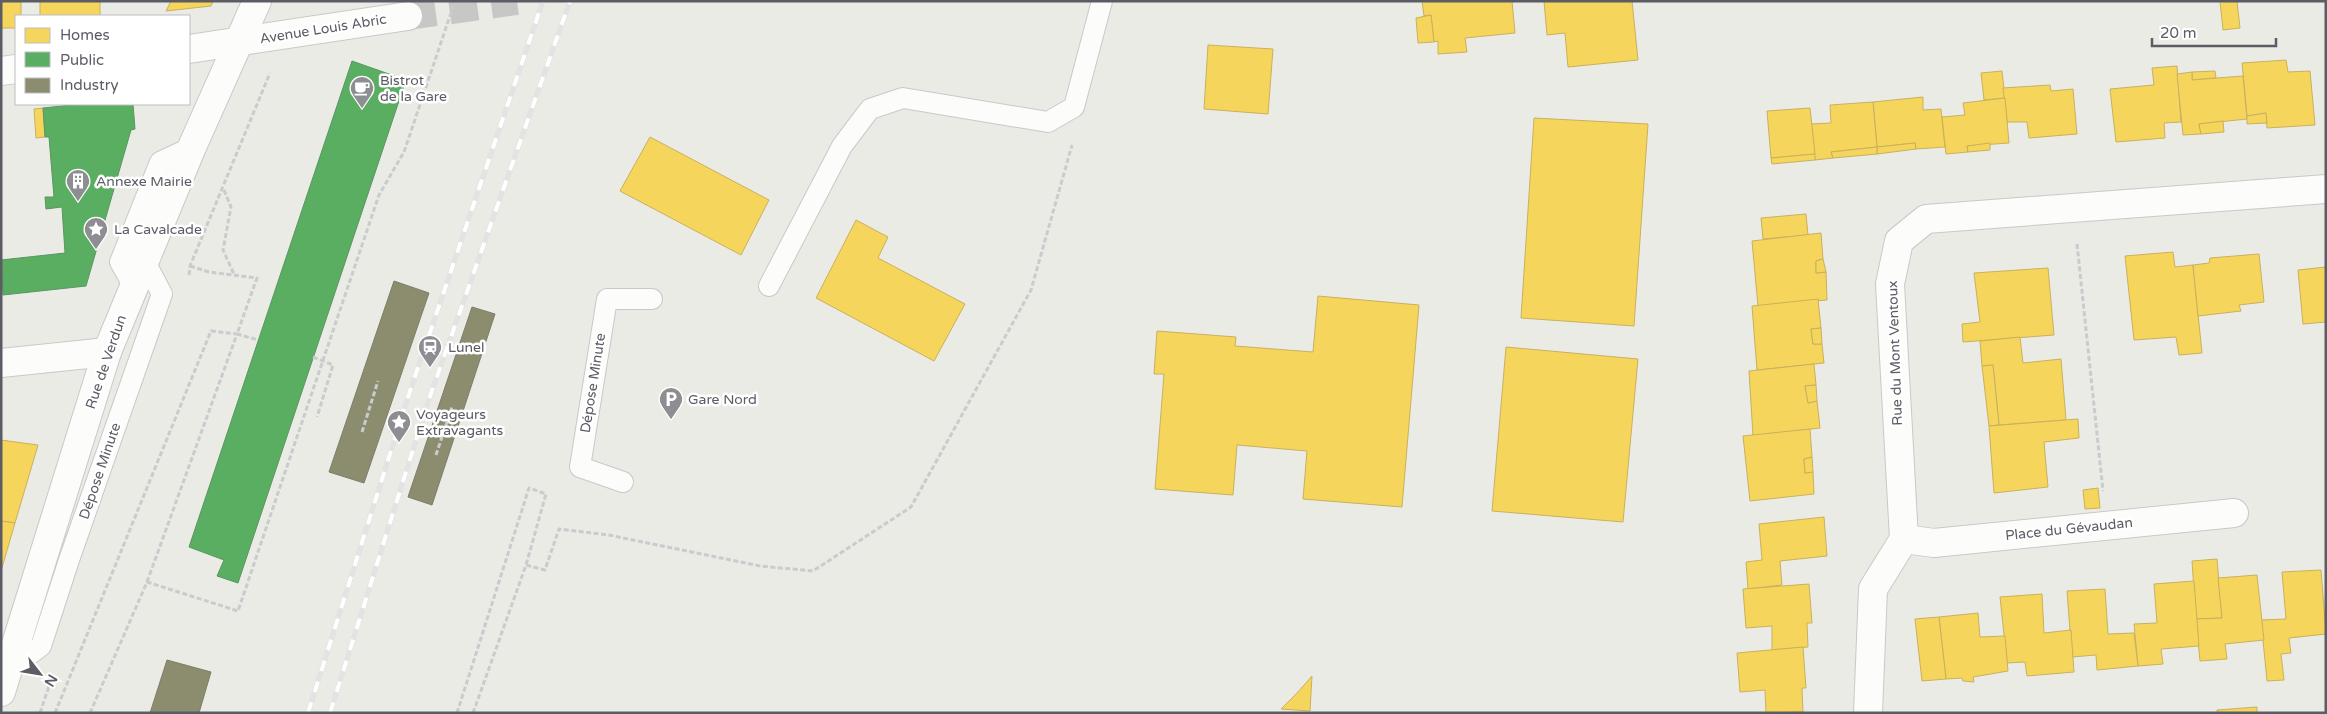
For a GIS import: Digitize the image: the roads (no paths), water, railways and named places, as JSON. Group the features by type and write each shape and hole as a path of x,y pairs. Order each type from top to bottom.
{"street":[{"name":"Rue de Verdun","path":"5,681 107,352 133,285 192,147 258,1"},
{"name":"Avenue Louis Abric","path":"190,49 408,16"},
{"path":"1,71 15,69"},
{"name":"Rue du Mont Ventoux","path":"1904,540 1890,284 1899,241 1926,219 2326,189"},
{"path":"1,363 107,352"},
{"name":"Place du Gévaudan","path":"1904,540 1934,543 2107,524 2234,513"},
{"path":"1868,713 1873,589 1904,540"}],"lane":[{"path":"769,286 842,146 870,109 903,98 1048,122 1074,107 1102,1"},
{"path":"133,285 120,262 160,162 192,147"},
{"name":"Dépose Minute","path":"5,681 41,646 72,551 162,294 144,260"},
{"name":"Dépose Minute","path":"623,482 580,467 608,299 652,299"}],"tunnel":[{"path":"408,16 517,1"}],"railway":[{"path":"308,713 409,394 543,1"},
{"path":"330,713 429,399 570,1"}],"place":[{"name":"Bistrot de la Gare","path":"362,109"},
{"name":"Annexe Mairie","path":"78,202"},
{"name":"La Cavalcade","path":"96,250"},
{"name":"Lunel","path":"430,368"},
{"name":"Gare Nord","path":"671,420"},
{"name":"Voyageurs Extravagants","path":"399,443"}]}
